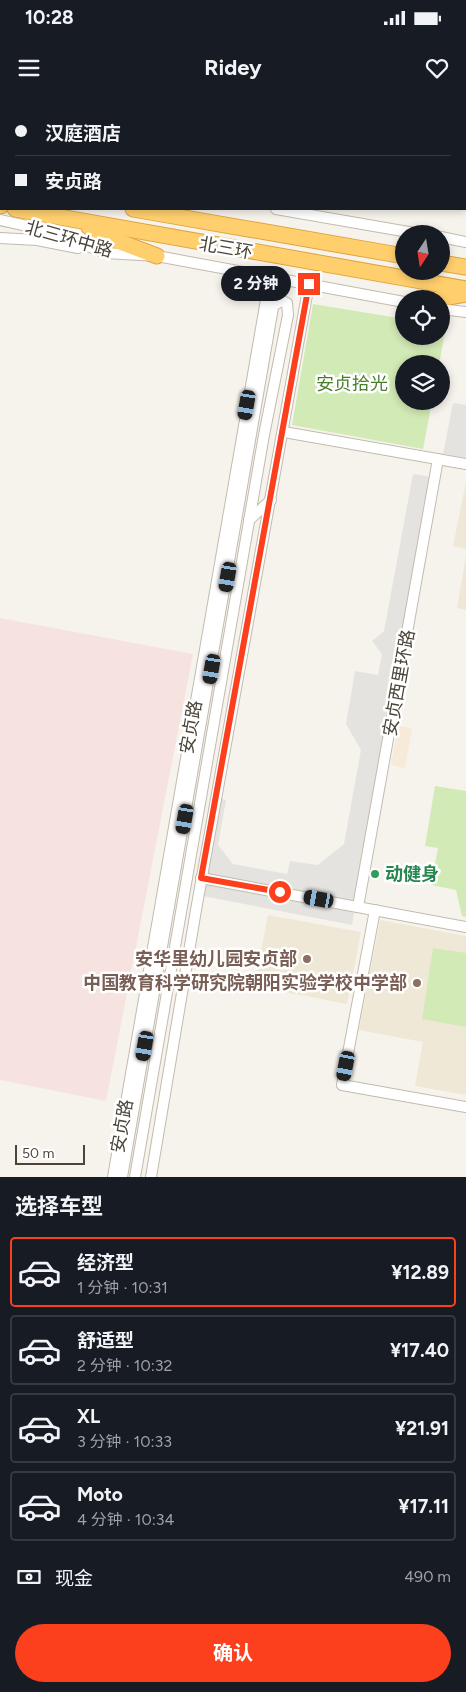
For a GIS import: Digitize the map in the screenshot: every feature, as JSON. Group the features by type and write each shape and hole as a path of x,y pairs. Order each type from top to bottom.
{"highway":[{"name":"北三环","path":"20,210 466,289"},
{"name":"北三环","path":"139,210 395,254"},
{"path":"82,222 99,234 157,256"},
{"path":"450,264 466,267"},
{"path":"450,297 466,294"}],"street":[{"path":"288,210 311,212 395,229"},
{"name":"北三环中路","path":"0,220 45,230 106,253 157,256 395,300"},
{"path":"0,238 37,240 106,253"},
{"path":"450,239 466,242"},
{"name":"安贞路","path":"113,1177 165,904 191,783 274,305 274,278"},
{"name":"安贞路","path":"122,1177 165,904 180,791 228,519 274,278"},
{"name":"安贞路","path":"151,1177 201,878 284,432 309,284"},
{"name":"安贞路","path":"135,1177 249,520 288,315 287,303 282,301 274,305"},
{"path":"450,309 466,312"},
{"path":"286,326 296,359"},
{"path":"284,432 466,464"},
{"name":"安贞西里环路","path":"358,907 438,459"},
{"path":"249,520 271,500"},
{"path":"228,519 236,530"},
{"path":"210,748 223,763"},
{"path":"180,791 191,783"},
{"path":"201,878 466,927"},
{"path":"165,904 196,910"},
{"path":"375,910 342,1085 466,1107"}],"shaded area":[{"path":"453,403 466,405 466,458 443,454"},
{"path":"413,474 432,477 352,925 203,896 219,798 226,800 218,845 233,864 287,874 290,861 318,865 344,844 361,750 346,724 355,671 378,675 382,654 372,641 384,631"},
{"path":"466,482 466,549 453,546"},
{"path":"466,555 466,610 457,608"},
{"path":"0,618 193,654 106,1101 0,1080"},
{"path":"398,726 412,728 405,768 391,765"},
{"name":"安华里幼儿园安贞部","path":"268,915 361,932 347,1004 254,986"},
{"name":"中国教育科学研究院朝阳实验学校中学部","path":"380,920 466,936 466,1095 415,1086 423,1042 359,1030"}],"green space":[{"name":"安贞拾光","path":"313,304 395,318 395,345 443,345 441,355 395,355 395,410 430,410 423,449 292,425"},
{"path":"435,786 466,791 466,917 462,916 456,890 431,885 438,848 425,846"},
{"path":"433,948 466,953 466,1027 422,1019"}],"place":[{"name":"动健身","path":"375,874"},
{"name":"安华里幼儿园安贞部","path":"307,959"},
{"name":"中国教育科学研究院朝阳实验学校中学部","path":"417,983"}],"route":[{"path":"280,892 201,878 284,432 309,284"}]}
